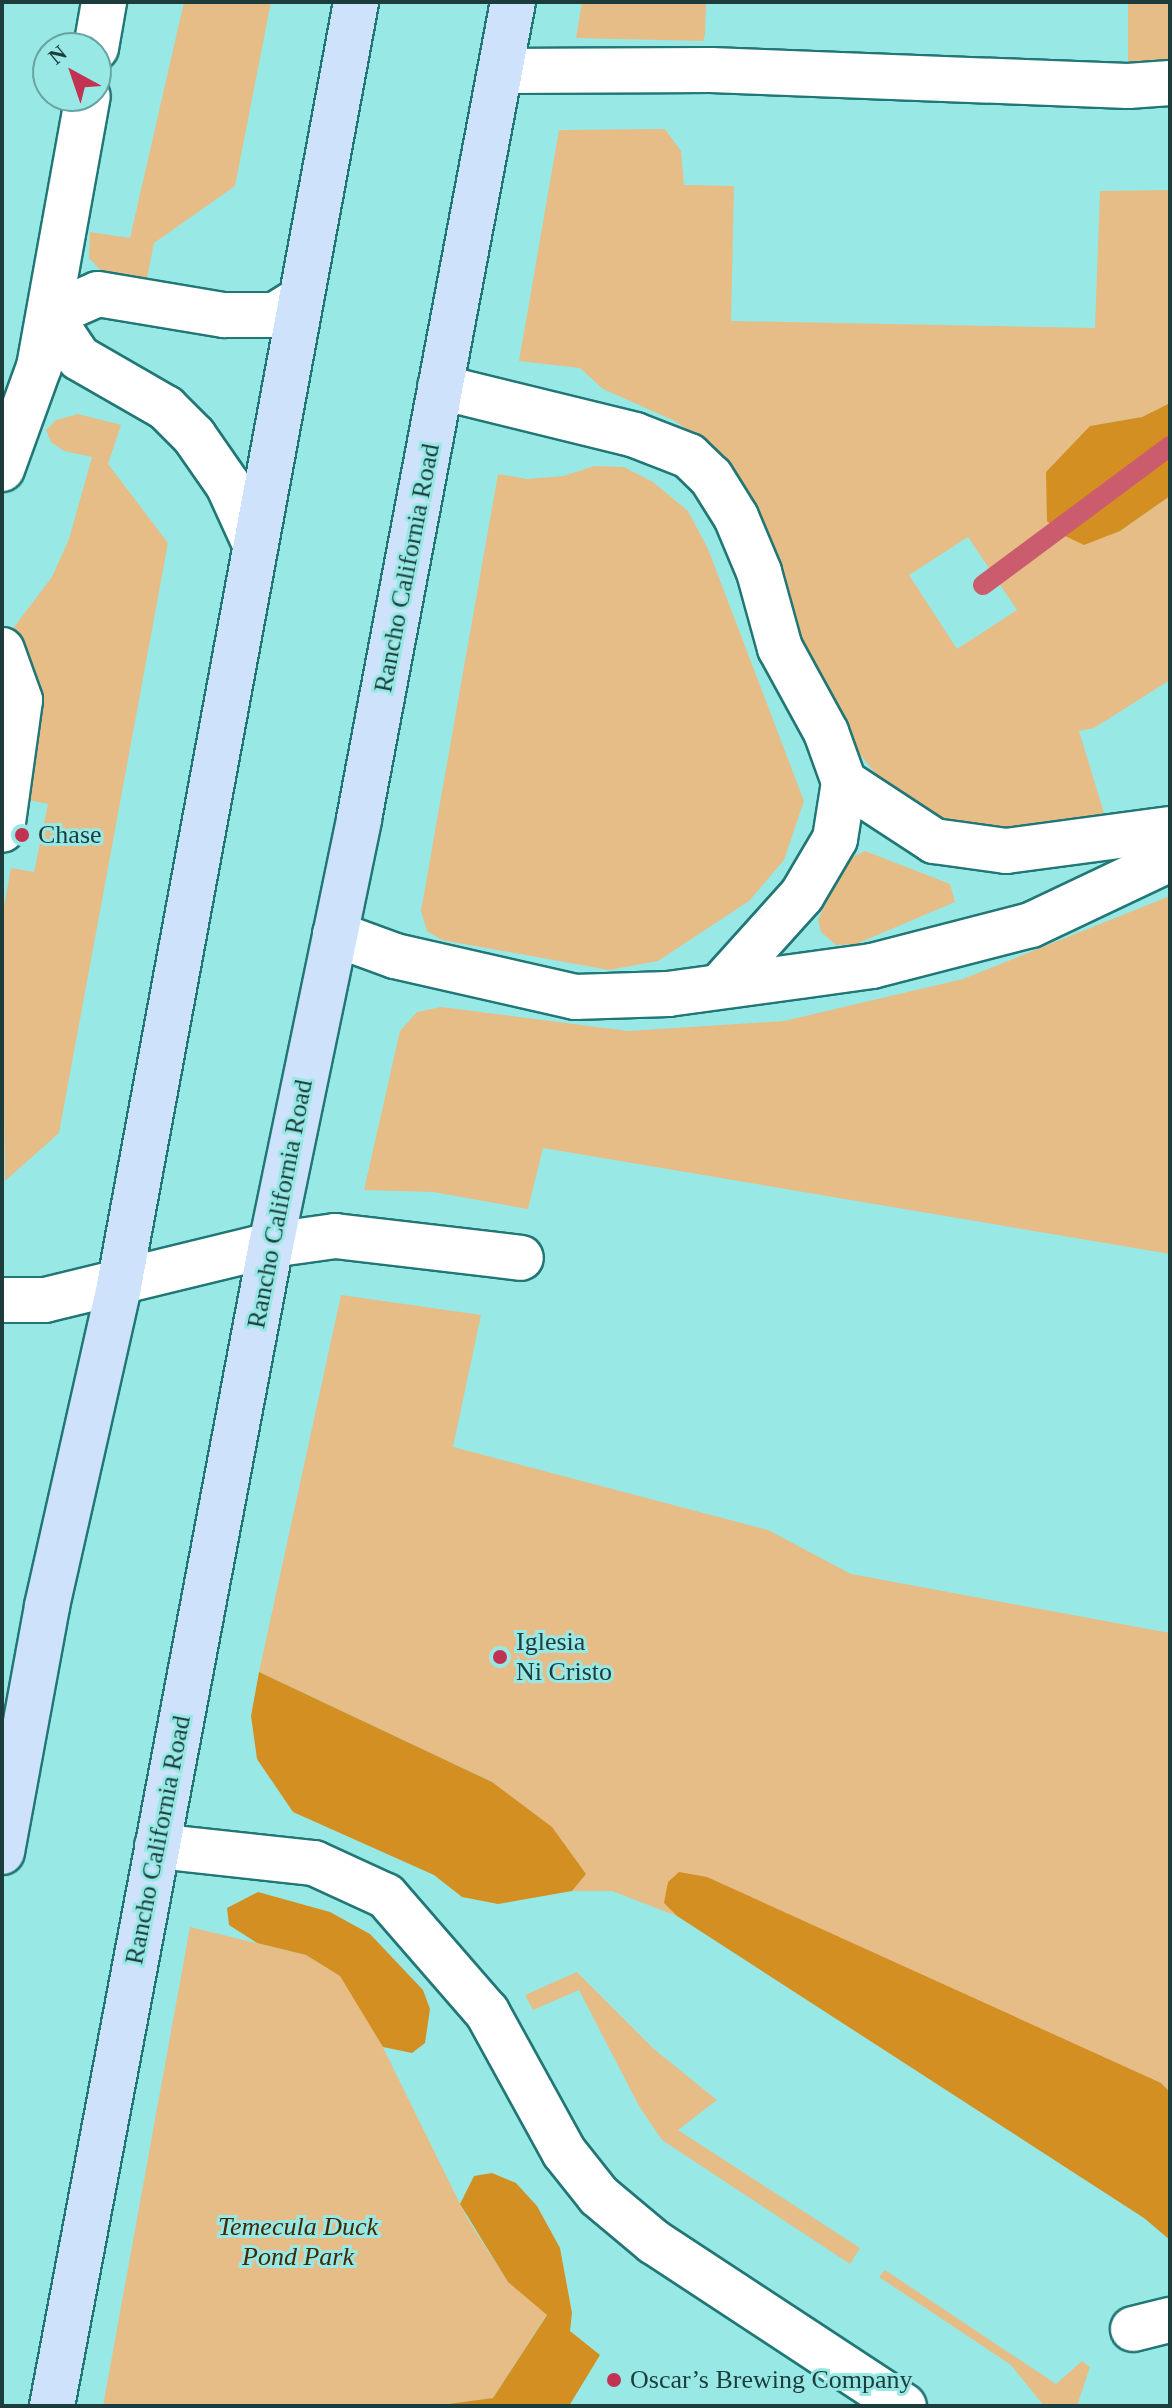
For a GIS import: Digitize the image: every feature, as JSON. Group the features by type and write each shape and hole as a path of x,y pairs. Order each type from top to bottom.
{"main road":[{"path":"2,1852 47,1606 119,1286 356,2"},
{"name":"Rancho California Road","path":"52,2406 271,1245 335,934 513,2"}],"lane":[{"path":"99,32 104,2"},
{"path":"500,71 711,70 1128,86 1170,83"},
{"path":"2,469 39,367 85,112"},
{"path":"50,315 98,294 224,315 275,315 301,299"},
{"path":"50,315 79,358 166,408 194,436 228,485 255,544"},
{"path":"440,387 635,435 689,456 711,477 736,517 759,572 780,648 826,732 844,782 835,839 802,895 721,985"},
{"path":"2,650 20,700 2,830"},
{"path":"844,782 934,841 1006,851 1170,829"},
{"path":"335,934 395,956 575,997 668,994 872,966 1031,925 1170,859"},
{"path":"2,1300 45,1300 119,1286 271,1245 335,1236 521,1258"},
{"path":"157,1846 314,1863 386,1896 487,2012 564,2152 599,2196 654,2242 904,2406"}],"green space":[{"path":"184,2 271,2 235,186 154,243 146,283 106,276 89,258 90,232 130,238"},
{"path":"582,2 706,2 705,35 703,41 576,38"},
{"path":"1128,2 1170,2 1170,64 1128,64"},
{"path":"665,129 681,151 684,185 734,186 731,321 1095,328 1100,191 1170,190 1170,403 1142,417 1090,426 1120,531 1170,496 1170,680 1094,728 1079,731 1104,813 1039,830 981,832 925,813 884,784 850,742 813,673 745,488 716,451 675,421 603,389 580,368 519,361 559,130","holes":["968,537 1017,610 957,649 909,575"]},
{"path":"78,414 121,425 108,464 168,543 59,1133 5,1181 2,917 11,868 34,872 48,804 29,800 36,705 11,631 52,577 69,539 92,457 64,451 51,442 46,430 56,420"},
{"path":"594,466 624,467 653,482 688,511 708,549 804,801 784,860 749,901 658,961 609,970 442,940 427,931 421,911 498,474 527,479 564,476"},
{"path":"865,851 950,884 955,902 856,944 836,945 821,932 818,920 844,861"},
{"path":"1170,896 1170,1254 543,1148 528,1209 433,1192 364,1190 400,1031 417,1012 441,1007 628,1031 784,1021 963,979"},
{"path":"341,1295 481,1315 453,1447 768,1530 851,1574 1170,1633 1170,2092 1161,2083 664,1903 677,1916 612,1891 572,1891 586,1874 492,1782 259,1672"},
{"name":"Temecula Duck Pond Park","path":"190,1927 306,1955 340,1976 366,2013 467,2218 508,2282 547,2314 493,2398 433,2406 103,2406"},
{"path":"577,1972 655,2050 717,2100 678,2130 860,2248 850,2264 662,2140 639,2106 579,1990 533,2010 525,1995"},
{"path":"885,2270 1056,2384 1082,2361 1090,2367 1077,2406 1044,2406 1011,2365 879,2277"}],"shaded area":[{"path":"1170,403 1170,496 1120,531 1084,545 1061,534 1047,521 1046,472 1090,426 1142,417"},
{"path":"259,1672 492,1782 552,1827 586,1874 572,1891 498,1904 462,1897 434,1875 293,1812 257,1759 251,1716"},
{"path":"679,1872 707,1877 1161,2083 1170,2092 1170,2240 1144,2218 677,1916 664,1903 668,1882"},
{"path":"258,1892 330,1912 370,1934 423,1990 430,2009 425,2043 412,2053 383,2047 340,1976 306,1955 257,1943 229,1925 227,1908"},
{"path":"492,2173 516,2183 537,2206 560,2248 572,2313 570,2331 600,2355 569,2406 433,2406 493,2398 547,2315 508,2282 460,2204 474,2176"}],"waterway":[{"path":"983,585 1170,446"}],"place":[{"name":"Chase","path":"22,835"},
{"name":"Iglesia Ni Cristo","path":"500,1657"},
{"name":"Oscar’s Brewing Company","path":"614,2380"}]}
